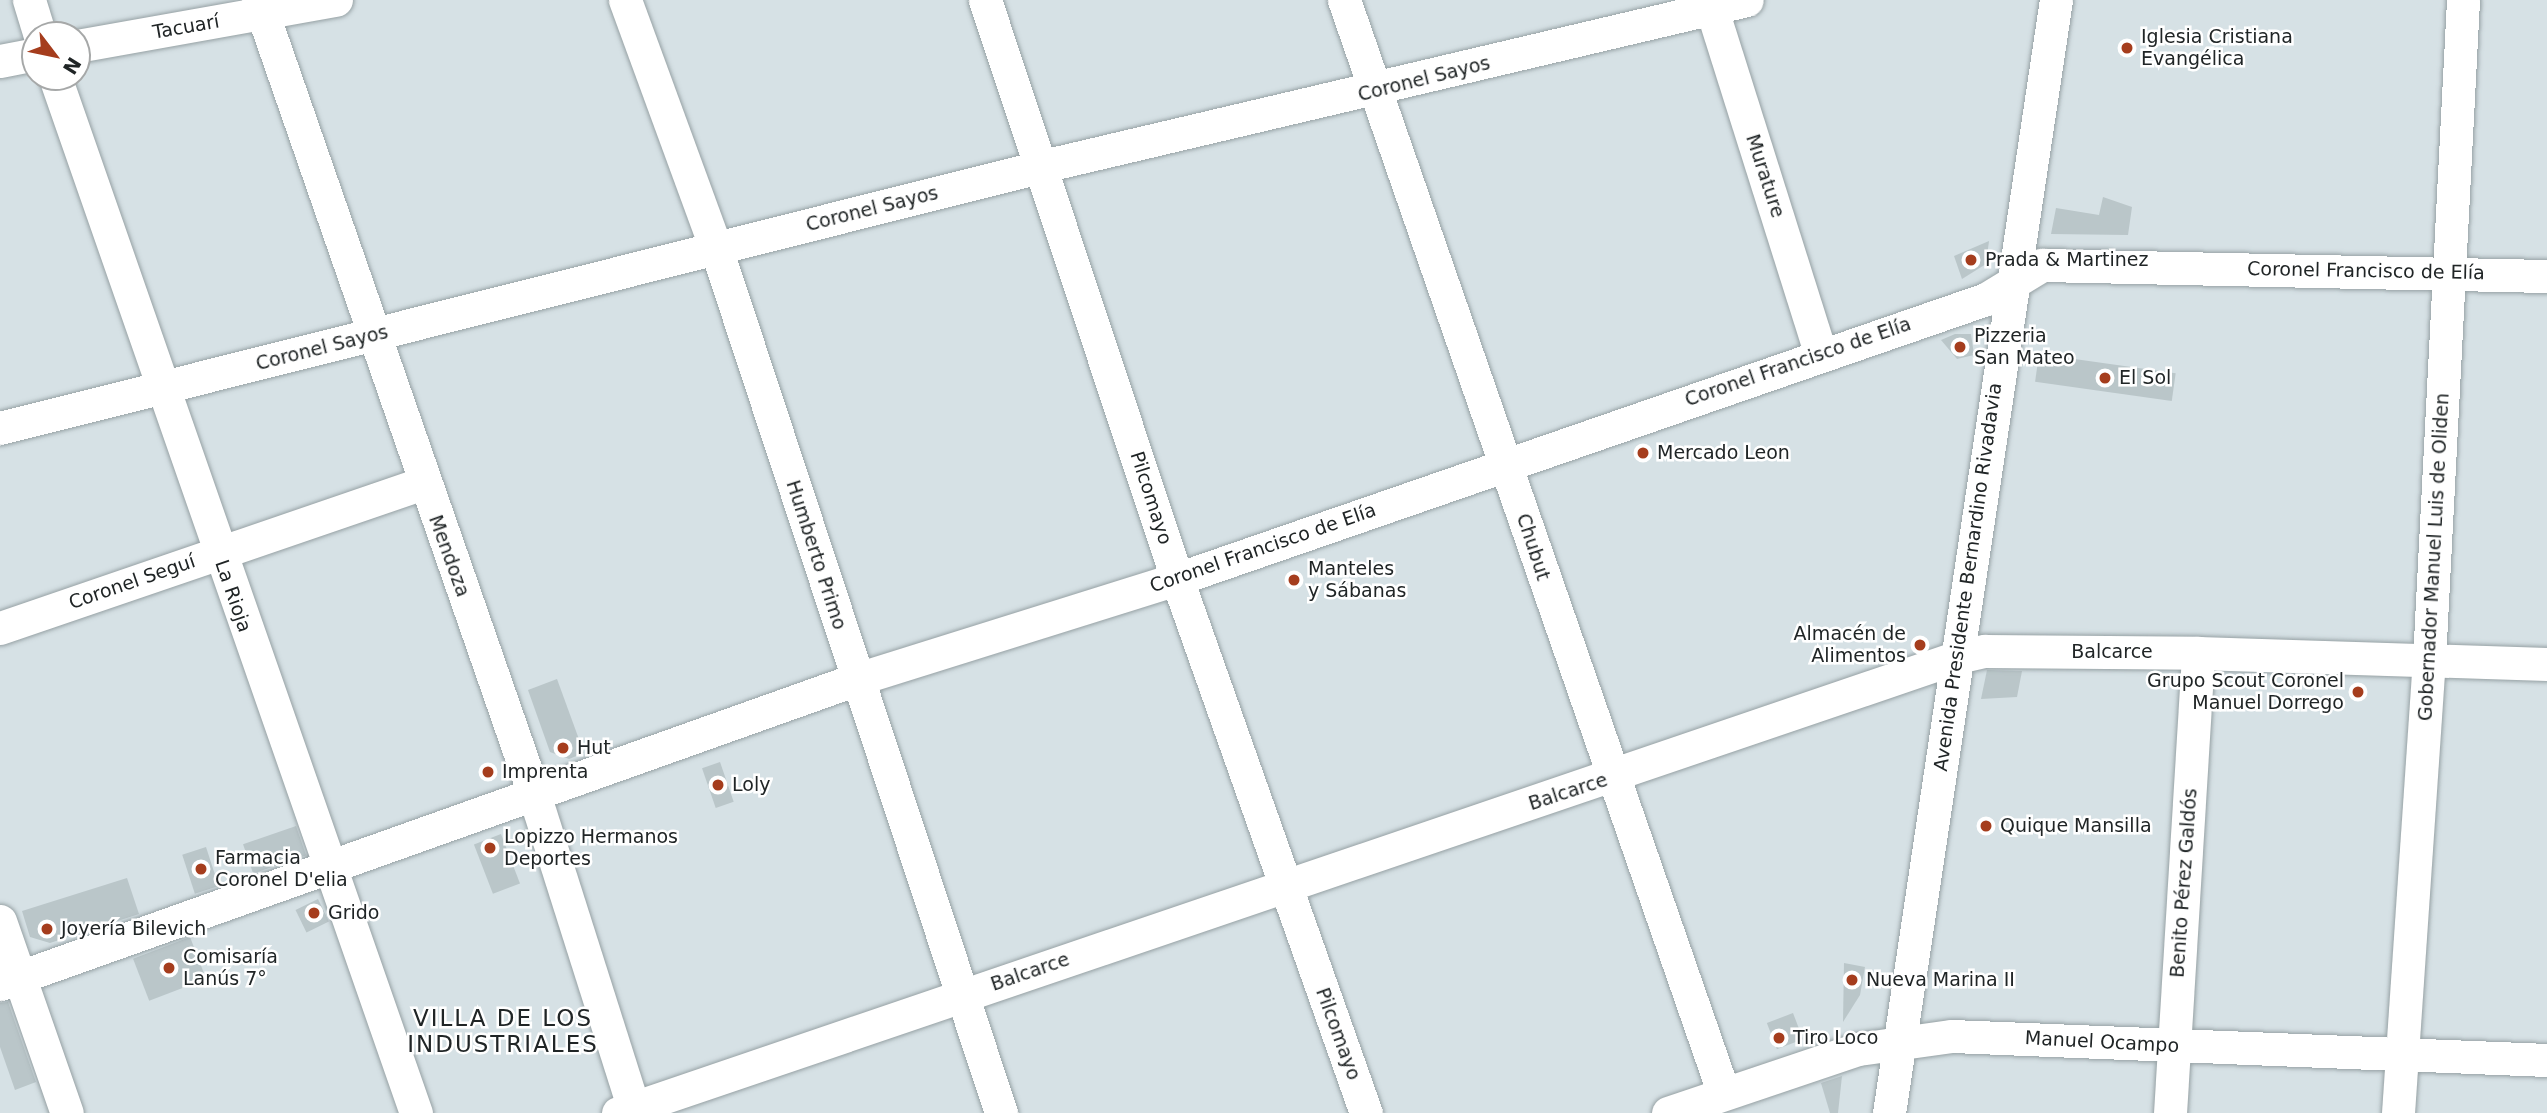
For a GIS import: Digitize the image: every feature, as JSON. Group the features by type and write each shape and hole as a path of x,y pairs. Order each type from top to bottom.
{"street":[{"path":"29,0 36,21"},
{"name":"Tacuarí","path":"91,43 260,7 336,0"},
{"name":"Humberto Primo","path":"625,0 716,248 1001,1113"},
{"name":"Pilcomayo","path":"985,0 1043,166 1177,579 1366,1113"},
{"name":"Chubut","path":"1345,0 1611,778 1724,1094"},
{"name":"Coronel Sayos","path":"0,428 1043,166 1377,92 1710,4 1747,0"},
{"name":"Avenida Presidente Bernardino Rivadavia","path":"1889,1113 1896,1040 1958,657 2010,284 2056,0"},
{"name":"Gobernador Manuel Luis de Oliden","path":"2398,1113 2430,660 2463,0"},
{"name":"Murature","path":"1710,4 1820,352"},
{"name":"Mendoza","path":"260,7 423,483 534,794 629,1111"},
{"path":"0,61 21,57"},
{"name":"La Rioja","path":"60,91 415,1113"},
{"name":"Coronel Francisco de Elía","path":"10,981 857,679 1177,579 1820,352 1986,299 2042,265 2547,276"},
{"name":"Coronel Seguí","path":"0,628 423,483"},
{"name":"Balcarce","path":"629,1111 960,995 1611,778 1958,657 1985,651 2198,653 2547,664"},
{"name":"Benito Pérez Galdós","path":"2170,1113 2198,653"},
{"path":"0,921 10,981 67,1113"},
{"name":"Manuel Ocampo","path":"1668,1113 1896,1040 1952,1036 2547,1060"}],"building":[{"path":"2103,197 2132,207 2128,235 2051,234 2056,208 2099,215"},
{"name":"Prada & Martinez","path":"1989,241 1986,264 1962,279 1954,256"},
{"name":"Pizzeria San Mateo","path":"1955,334 1971,334 1974,355 1957,359 1941,340"},
{"name":"El Sol","path":"2039,354 2176,373 2172,401 2035,382"},
{"path":"1987,670 2022,671 2017,697 1981,699"},
{"path":"557,679 584,753 569,759 550,752 528,690"},
{"name":"Loly","path":"720,762 734,802 716,808 702,768"},
{"path":"296,826 306,855 253,874 243,844"},
{"path":"501,834 520,883 493,894 474,844"},
{"name":"Farmacia Coronel D'elia","path":"206,847 219,886 195,894 182,855"},
{"path":"127,878 139,914 50,943 30,937 22,911"},
{"name":"Grido","path":"318,899 329,921 306,932 296,910"},
{"name":"Comisaría Lanús 7°","path":"190,937 206,979 149,1001 133,959"},
{"name":"Nueva Marina II","path":"1844,963 1865,967 1860,995 1843,1022"},
{"path":"8,1002 36,1082 15,1090 0,1047 0,1003"},
{"path":"1793,1013 1803,1039 1777,1049 1767,1023"},
{"path":"1842,1076 1838,1113 1830,1113 1821,1083"}],"place":[{"name":"Iglesia Cristiana Evangélica","path":"2127,48"},
{"name":"Prada & Martinez","path":"1971,260"},
{"name":"Pizzeria San Mateo","path":"1960,347"},
{"name":"El Sol","path":"2105,378"},
{"name":"Mercado Leon","path":"1643,453"},
{"name":"Manteles y Sábanas","path":"1294,580"},
{"name":"Almacén de Alimentos","path":"1920,645"},
{"name":"Grupo Scout Coronel Manuel Dorrego","path":"2358,692"},
{"name":"Hut","path":"563,748"},
{"name":"Imprenta","path":"488,772"},
{"name":"Loly","path":"718,785"},
{"name":"Quique Mansilla","path":"1986,826"},
{"name":"Lopizzo Hermanos Deportes","path":"490,848"},
{"name":"Farmacia Coronel D'elia","path":"201,869"},
{"name":"Grido","path":"314,913"},
{"name":"Joyería Bilevich","path":"47,929"},
{"name":"Comisaría Lanús 7°","path":"169,968"},
{"name":"Nueva Marina II","path":"1852,980"},
{"name":"Tiro Loco","path":"1779,1038"}],"district":[{"name":"VILLA DE LOS INDUSTRIALES","path":"503,1031"}]}
